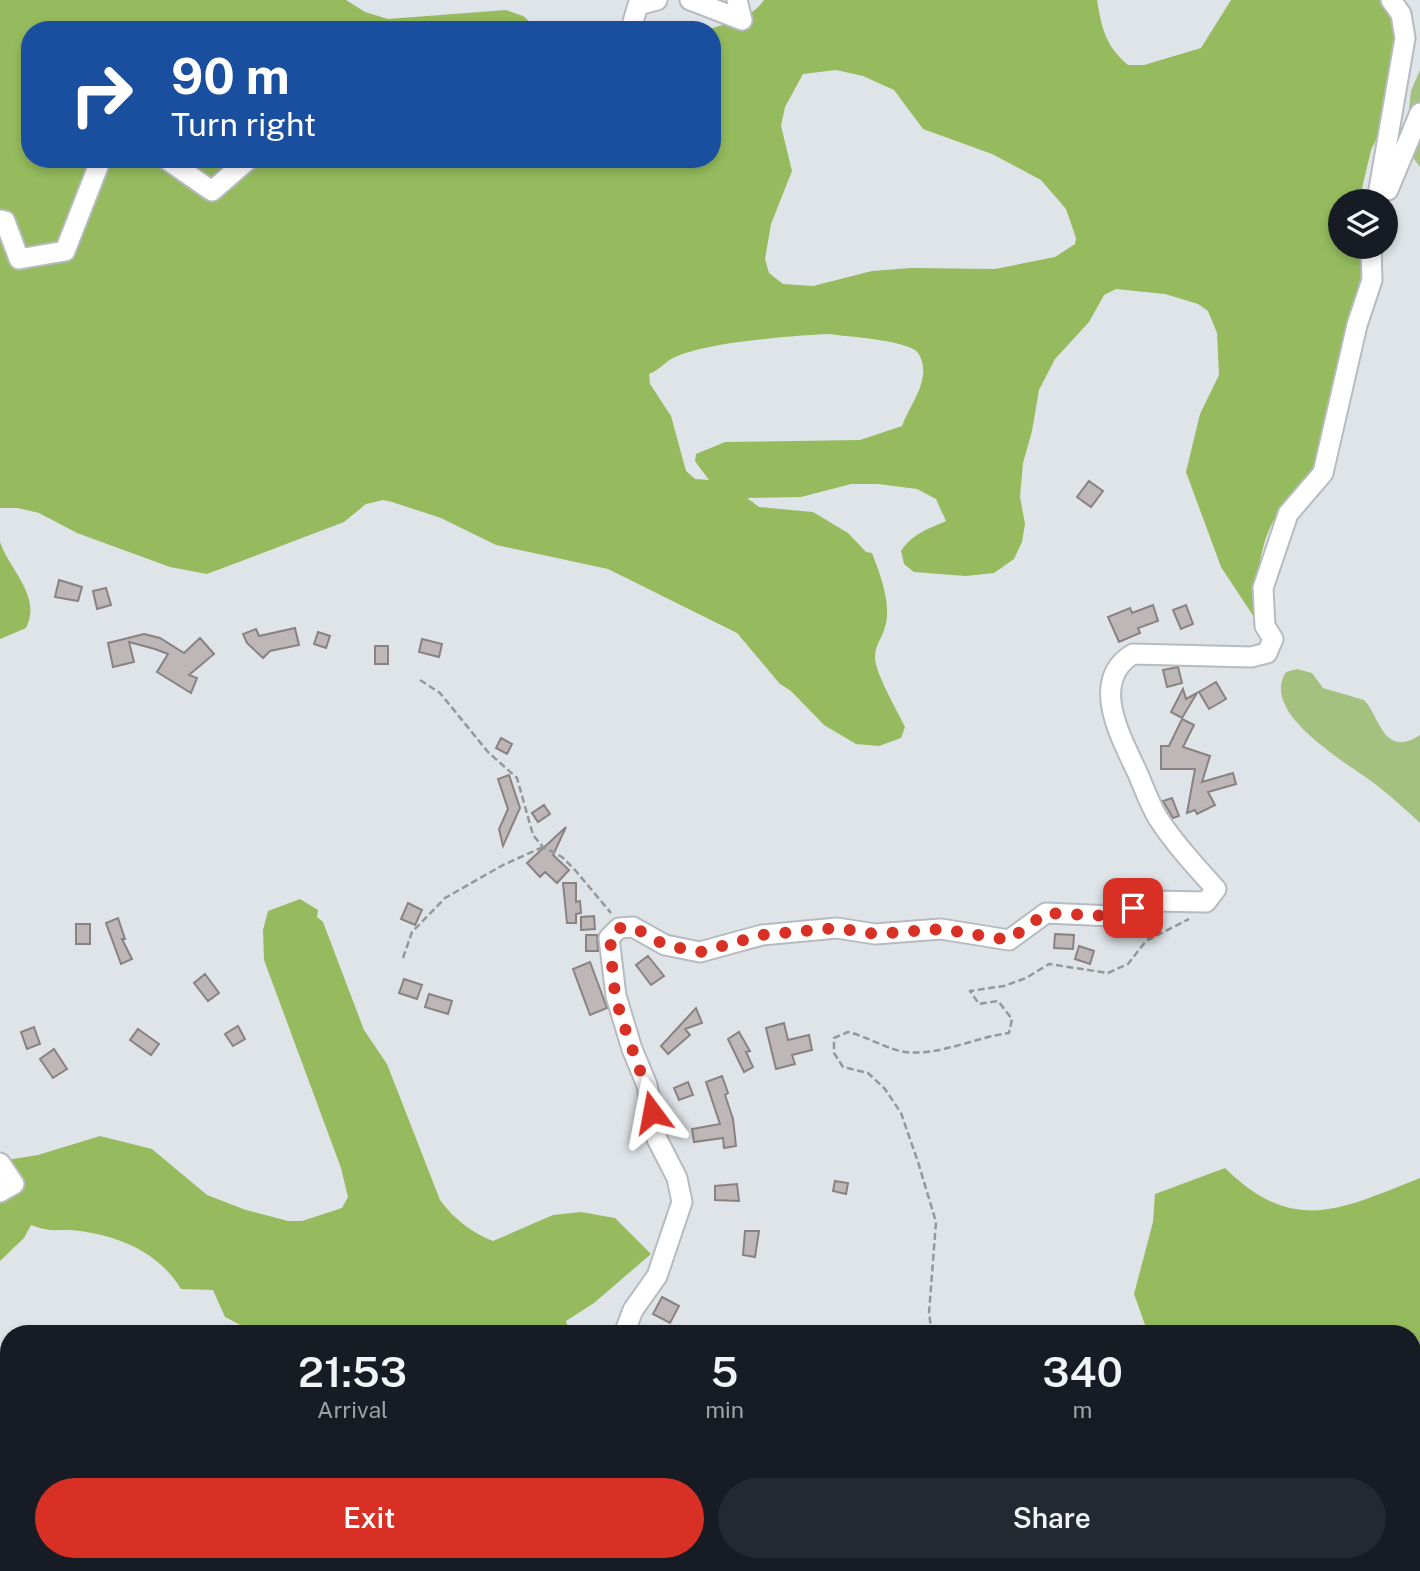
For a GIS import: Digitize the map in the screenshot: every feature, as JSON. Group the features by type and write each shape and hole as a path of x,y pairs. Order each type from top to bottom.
{"street":[{"path":"634,21 638,5 657,0"},
{"path":"690,0 742,20 737,0"},
{"path":"1379,189 1405,38 1401,14 1391,0"},
{"path":"1388,189 1420,113"},
{"path":"0,220 5,221 19,259 65,251 97,168"},
{"path":"179,168 212,191 239,168"},
{"path":"627,1325 633,1310 657,1276 682,1202 677,1178 657,1139 647,1085 632,1049 616,996 610,938 620,928 633,927 665,945 700,952 762,935 837,928 875,934 941,929 1009,940 1046,913 1112,916 1153,901 1206,902 1216,889 1157,818 1115,725 1110,693 1115,673 1119,662 1133,654 1251,657 1267,653 1273,639 1265,626 1264,588 1288,514 1323,473 1357,325 1371,280 1371,259"},
{"path":"0,1163 14,1184 0,1192"}],"path":[{"path":"420,680 440,693 488,752 517,778 533,835 543,847 562,857 575,870 588,889 603,902 620,928"},
{"path":"403,958 412,932 445,898 493,870 543,847"},
{"path":"931,1325 929,1313 936,1222 918,1162 901,1113 885,1089 868,1073 843,1067 834,1053 834,1038 848,1032 904,1052 937,1050 984,1036 1009,1033 1012,1019 998,1001 979,1004 971,991 1004,986 1026,978 1049,964 1108,973 1128,964 1146,941 1193,918 1206,902"}],"green space":[{"path":"0,0 346,0 365,12 388,19 506,10 529,21 21,21 21,168 721,168 721,25 746,16 764,0 1097,0 1109,43 1128,65 1144,65 1201,48 1231,0 1382,0 1399,32 1382,128 1371,150 1362,189 1328,189 1328,259 1363,259 1362,270 1346,336 1331,419 1321,451 1310,473 1272,523 1267,535 1260,563 1254,617 1221,567 1186,472 1200,414 1219,375 1217,333 1208,311 1198,304 1165,294 1116,289 1104,295 1089,322 1055,359 1039,390 1023,463 1020,497 1025,524 1022,542 1014,559 994,573 966,576 914,572 904,564 901,551 905,545 921,533 946,521 936,499 917,489 851,484 801,497 747,498 759,507 813,512 848,533 866,552 872,553 884,589 887,609 885,627 875,653 876,665 905,727 901,738 879,746 856,744 824,725 791,691 780,684 737,633 608,569 496,545 441,518 392,502 383,500 366,504 344,522 207,574 170,567 77,533 39,513 18,508 0,508","holes":["836,70 863,76 894,90 923,129 992,154 1041,180 1066,209 1076,238 1075,244 1055,257 995,269 911,268 872,271 813,286 783,284 769,273 765,259 771,224 792,171 781,126 785,107 803,74","828,334 907,346 915,350 921,358 923,372 917,395 902,426 860,440 725,442 696,454 695,461 709,480 695,479 686,471 671,416 650,384 649,374 671,359 703,348 747,341"]},
{"path":"1420,70 1420,167 1405,147 1411,91"},
{"path":"0,542 23,584 30,605 30,616 26,628 0,639"},
{"path":"1297,669 1312,673 1323,688 1364,700 1390,739 1408,741 1420,735 1420,823 1379,787 1312,738 1296,722 1285,705 1281,688 1286,672"},
{"path":"300,899 318,910 317,917 323,922 364,1030 387,1064 440,1200 463,1224 493,1241 553,1215 581,1212 615,1218 651,1254 594,1303 566,1321 567,1325 240,1325 225,1317 213,1290 181,1289 162,1266 125,1242 80,1231 52,1230 31,1225 24,1238 0,1261 0,1161 38,1155 100,1136 152,1149 207,1195 246,1210 288,1221 302,1221 342,1208 348,1197 341,1168 264,960 263,930 268,911"},
{"path":"1225,1168 1250,1189 1273,1203 1296,1209 1319,1210 1366,1199 1420,1178 1420,1325 1145,1325 1134,1294 1153,1222 1155,1194"}],"building":[{"path":"1089,481 1103,491 1091,507 1077,497"},
{"path":"59,580 82,587 78,601 55,597"},
{"path":"106,588 111,605 97,609 93,591"},
{"path":"1153,605 1158,621 1138,628 1140,633 1119,642 1108,617 1130,608 1132,613"},
{"path":"1186,605 1193,624 1181,629 1173,610"},
{"path":"295,628 299,645 270,651 263,658 247,643 243,634 256,629 259,636"},
{"path":"318,632 330,636 326,648 314,644"},
{"path":"144,634 160,638 184,653 200,638 214,654 189,675 197,678 191,693 157,672 168,654 155,649 129,642 134,662 113,667 108,643"},
{"path":"422,639 442,644 439,657 419,652"},
{"path":"375,646 388,646 388,664 375,664"},
{"path":"1178,667 1182,683 1167,687 1163,670"},
{"path":"1216,682 1226,699 1209,709 1199,692"},
{"path":"1183,689 1186,699 1197,693 1182,718 1171,712"},
{"path":"1182,719 1194,725 1183,747 1210,756 1202,782 1233,773 1236,784 1208,792 1215,805 1197,814 1195,810 1187,813 1195,769 1161,769 1161,746 1169,746"},
{"path":"501,738 512,744 507,754 496,748"},
{"path":"509,775 520,808 503,846 499,829 508,809 498,779"},
{"path":"1172,798 1179,816 1173,818 1163,801"},
{"path":"544,805 550,814 538,822 532,813"},
{"path":"566,827 553,855 569,870 557,883 545,872 540,877 527,863"},
{"path":"563,883 576,883 576,902 580,901 581,913 576,914 576,923 567,923"},
{"path":"408,903 422,910 415,925 401,919"},
{"path":"594,916 595,929 581,930 581,917"},
{"path":"118,918 125,939 122,939 132,959 121,964 106,923"},
{"path":"76,924 90,924 90,944 76,944"},
{"path":"1055,934 1074,935 1073,949 1054,948"},
{"path":"586,935 597,935 598,951 586,951"},
{"path":"1079,946 1094,951 1090,964 1075,959"},
{"path":"648,956 664,976 651,985 636,965"},
{"path":"590,962 607,1008 590,1015 573,969"},
{"path":"205,974 219,993 208,1001 194,983"},
{"path":"404,979 422,985 417,999 399,993"},
{"path":"429,994 452,1001 448,1014 425,1007"},
{"path":"696,1008 702,1023 685,1029 690,1035 668,1054 661,1046"},
{"path":"784,1023 788,1040 809,1035 812,1050 792,1055 795,1064 776,1069 766,1028"},
{"path":"238,1026 245,1039 233,1046 225,1034"},
{"path":"34,1027 40,1044 27,1049 21,1032"},
{"path":"138,1029 159,1044 151,1055 130,1040"},
{"path":"739,1032 750,1051 746,1052 753,1067 744,1072 728,1039"},
{"path":"54,1049 67,1069 53,1078 40,1059"},
{"path":"722,1076 728,1093 725,1095 733,1119 736,1146 724,1148 723,1138 694,1142 692,1129 720,1124 706,1082"},
{"path":"688,1082 693,1095 679,1100 674,1088"},
{"path":"835,1181 848,1183 846,1194 833,1191"},
{"path":"737,1184 739,1201 715,1200 715,1186"},
{"path":"745,1231 759,1231 755,1257 743,1255"},
{"path":"662,1297 679,1306 670,1323 653,1314"}],"route":[{"path":"652,1112 647,1085 632,1049 616,996 610,938 620,928 633,927 665,945 700,952 762,935 837,928 875,934 941,929 1009,940 1046,913 1112,916 1133,908"}]}
